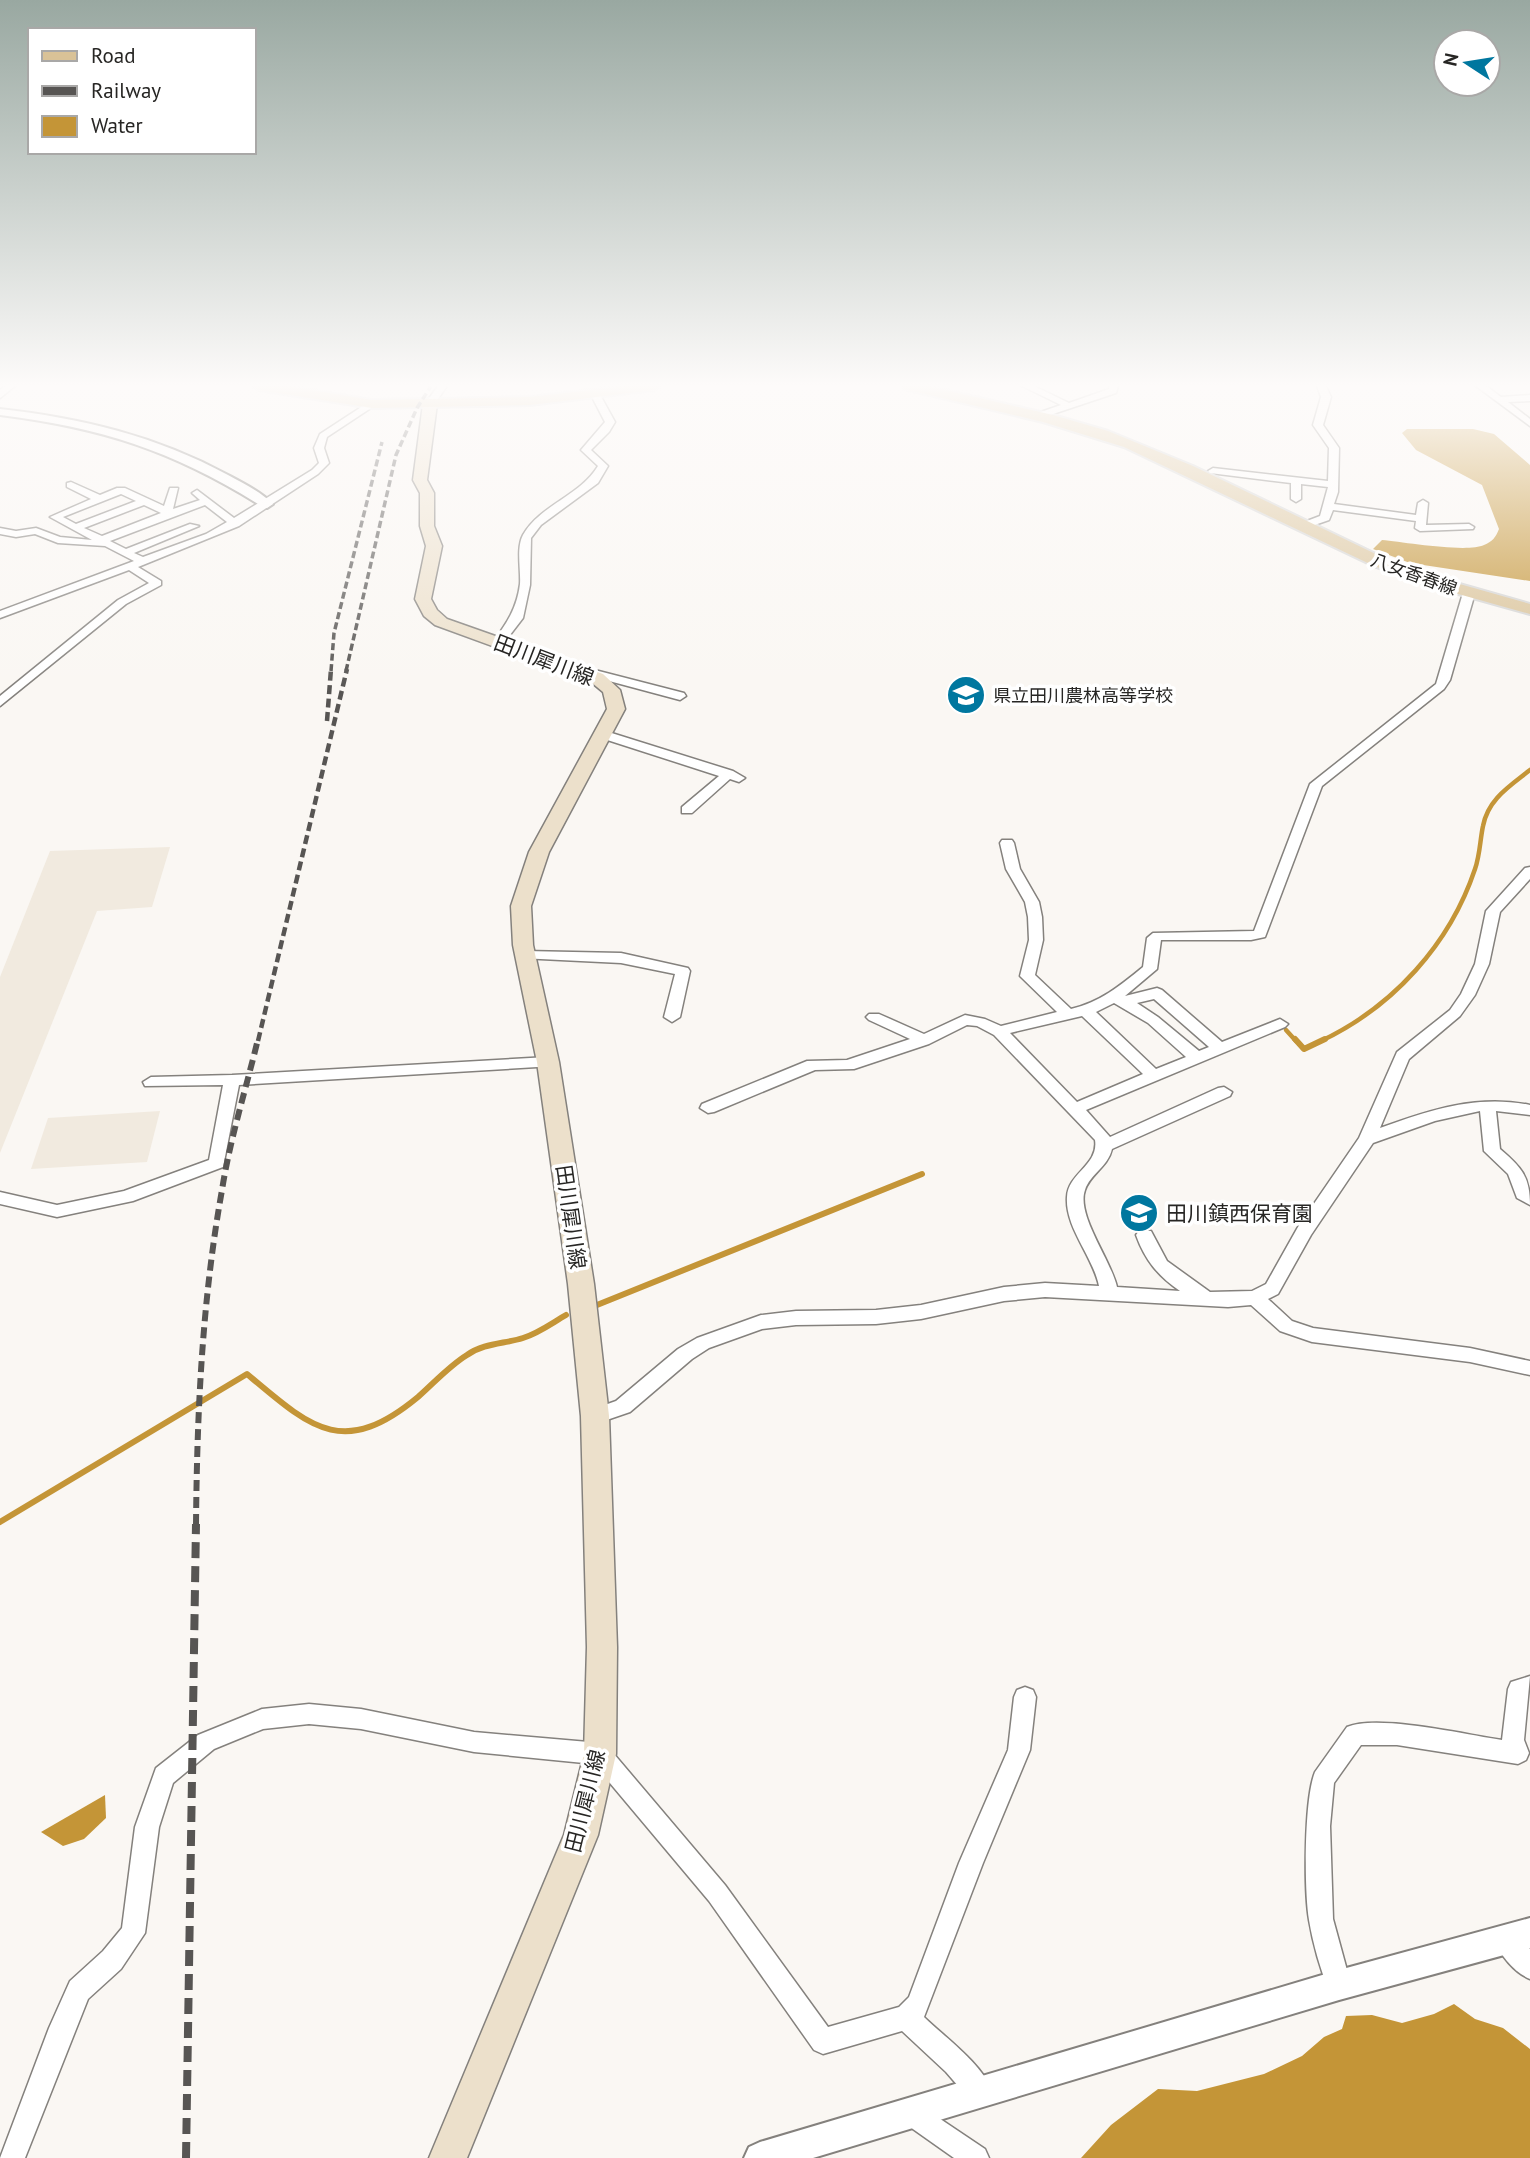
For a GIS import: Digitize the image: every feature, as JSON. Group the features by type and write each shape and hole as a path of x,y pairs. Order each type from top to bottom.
{"main road":[{"name":"田川犀川線","path":"423,487 427,494 427,526 434,539 423,599 425,606 441,622 586,672 606,684 615,698 616,709 588,757 530,875 521,906 525,956 548,1062 581,1284 595,1416 602,1647 600,1754 580,1835 448,2158"},
{"name":"八女香春線","path":"1221,487 1389,566 1469,593 1530,609"}],"street":[{"path":"75,487 100,499"},
{"path":"240,487 267,505"},
{"path":"0,615 210,536 235,524 294,487"},
{"path":"499,642 517,618 526,585 526,538 537,523 586,487"},
{"path":"1296,487 1296,499"},
{"path":"1303,526 1325,518 1333,487"},
{"path":"142,561 55,517 121,490 169,512"},
{"path":"169,512 174,490"},
{"path":"197,493 235,524"},
{"path":"77,527 145,501"},
{"path":"102,540 169,512 207,501"},
{"path":"1423,503 1420,528 1469,527"},
{"path":"1329,506 1421,519"},
{"path":"127,552 194,526"},
{"path":"0,531 16,534 42,532 58,540 114,546"},
{"path":"0,702 122,602 157,583 130,566"},
{"path":"1120,999 1150,969 1154,938 1158,936 1260,934 1316,784 1440,686 1469,593"},
{"path":"586,672 680,696"},
{"path":"603,734 733,776 687,810"},
{"path":"1007,843 1013,869 1032,902 1035,917 1036,940 1027,976 1154,1076"},
{"path":"595,1416 623,1407 685,1354 703,1343 761,1322 796,1318 898,1315 1004,1294 1045,1290 1207,1299 1255,1298 1272,1289 1304,1231 1367,1139 1402,1056 1455,1013 1468,995 1482,964 1493,911 1530,872"},
{"path":"525,956 621,958 684,971 673,1017"},
{"path":"999,1031 1077,1013 1120,999 1157,993 1220,1049"},
{"path":"1120,999 1153,1020 1197,1058"},
{"path":"873,1017 924,1041"},
{"path":"708,1108 813,1065 848,1065 924,1041 965,1020 980,1022 999,1031 1102,1138 1105,1146 1102,1156 1077,1185 1075,1203 1092,1248 1102,1266 1109,1293"},
{"path":"1074,1109 1280,1024"},
{"path":"151,1082 548,1062"},
{"path":"0,1198 57,1211 127,1197 217,1163 232,1080"},
{"path":"1105,1146 1224,1092"},
{"path":"1367,1139 1409,1122 1488,1106 1530,1110"},
{"path":"1488,1106 1492,1151 1515,1171 1523,1194 1530,1199"},
{"path":"1144,1235 1150,1255 1160,1268 1207,1299"},
{"path":"1255,1298 1286,1326 1312,1335 1470,1354 1530,1368"},
{"path":"1339,1985 1321,1919 1318,1826 1323,1780 1355,1734 1397,1735 1518,1753 1513,1740 1518,1689 1530,1686"},
{"path":"12,2158 79,1990 112,1960 133,1933 147,1827 164,1776 206,1742 262,1719 309,1714 361,1718 474,1742 600,1754 717,1893 823,2041 906,2017 918,2005 971,1863 1019,1750 1023,1738 1025,1697"},
{"path":"760,2158 1339,1985 1518,1936 1530,1967"},
{"path":"906,2017 955,2063 981,2093"},
{"path":"912,2113 976,2158"}],"shaded area":[{"path":"170,847 152,907 97,911 0,1153 0,977 50,851"},
{"path":"160,1111 147,1162 31,1169 48,1118"}],"water":[{"path":"1483,487 1530,487 1530,581 1410,563 1373,549 1382,540 1476,547 1491,541 1499,529"},
{"path":"105,1795 106,1818 84,1839 63,1846 41,1832"},
{"path":"1454,2004 1475,2019 1503,2028 1530,2049 1530,2158 1081,2158 1111,2125 1158,2089 1197,2091 1264,2074 1302,2056 1324,2037 1342,2029 1346,2016 1372,2015 1402,2023 1434,2014"}],"waterway":[{"path":"1323,1040 1347,1027 1395,991 1434,947 1451,923 1464,897 1477,864 1483,826 1490,808 1501,794 1530,770"},
{"path":"1286,1030 1296,1041"},
{"path":"1295,1039 1304,1049 1323,1040"},
{"path":"597,1305 922,1174"},
{"path":"0,1522 247,1374 309,1421 328,1429 348,1431 369,1427 392,1416 418,1397 454,1364 474,1351 529,1336 566,1315"}],"railway":[{"path":"331,671 334,633 371,487"},
{"path":"346,671 389,487"},
{"path":"327,721 331,669"},
{"path":"258,1041 347,669"},
{"path":"196,1525 199,1399 215,1232 225,1171 258,1039"},
{"path":"186,2158 196,1524"}],"place":[{"name":"県立田川農林高等学校","path":"966,695"},
{"name":"田川鎮西保育園","path":"1139,1213"}]}
